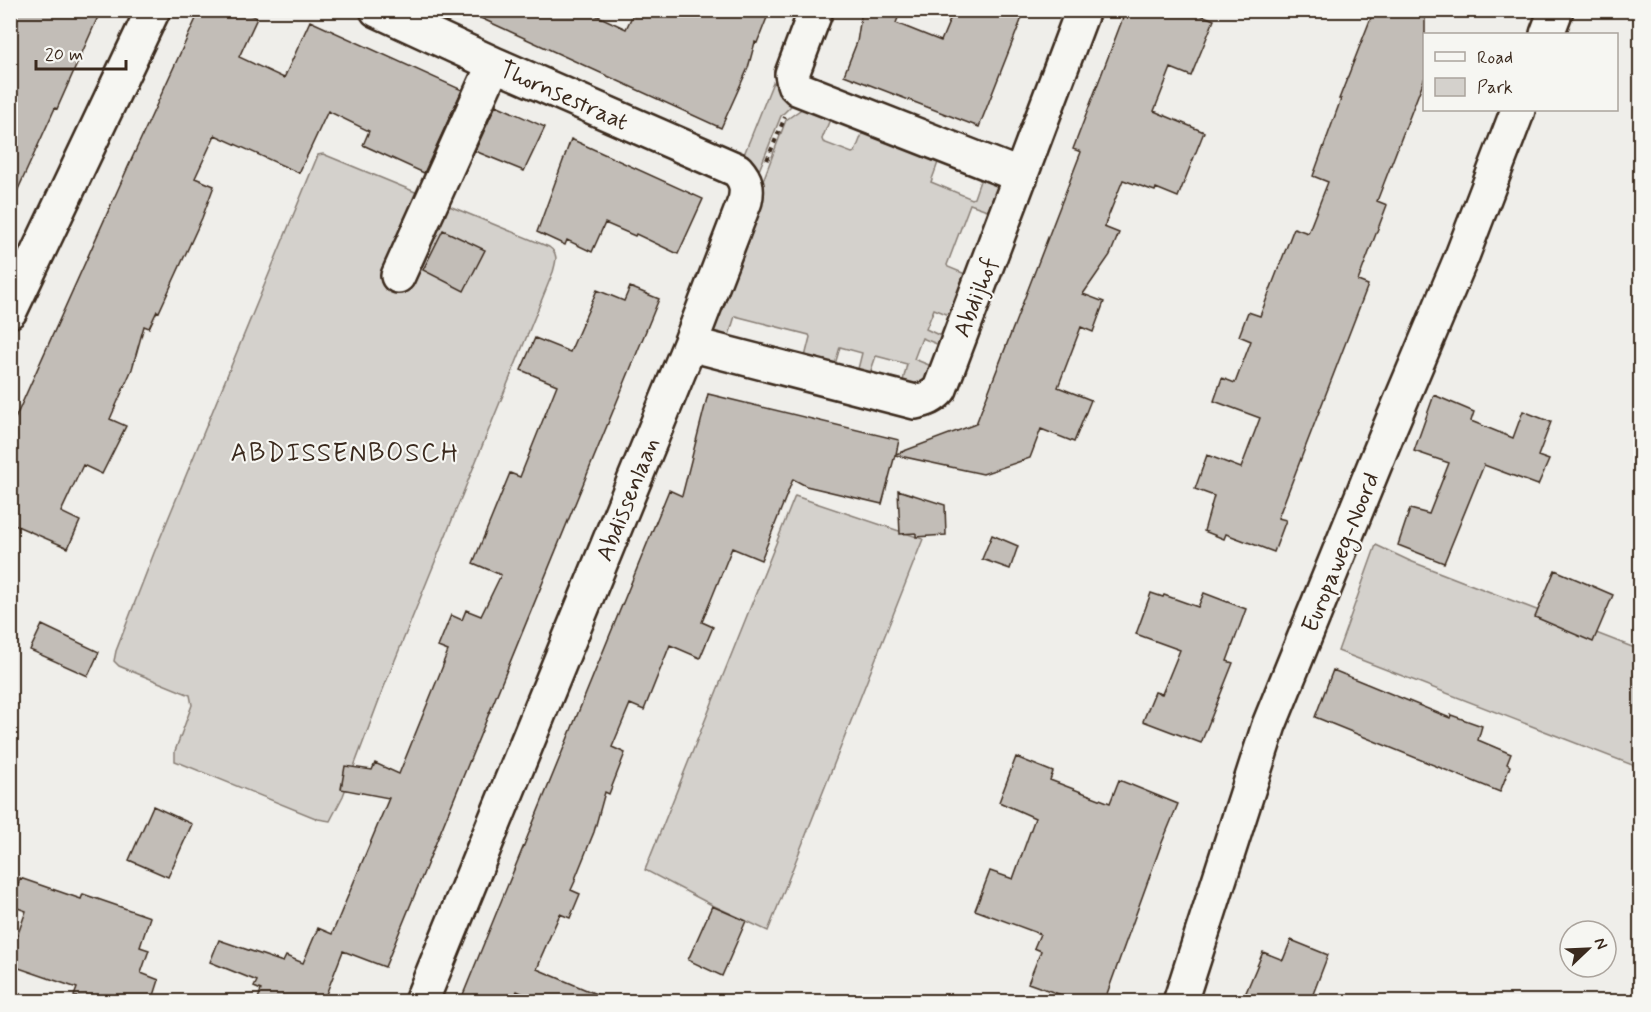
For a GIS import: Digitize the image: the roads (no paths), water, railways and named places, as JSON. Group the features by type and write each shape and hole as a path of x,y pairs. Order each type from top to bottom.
{"street":[{"path":"10,311 153,10"},
{"name":"Thornsestraat","path":"377,10 736,170 747,183"},
{"path":"816,10 792,74 794,84 799,90 1021,176 1083,10"},
{"path":"1547,33 1556,10"},
{"path":"398,276 494,64"},
{"name":"Europaweg-Noord","path":"1180,1002 1269,725 1462,256 1518,111"},
{"name":"Abdijhof","path":"690,344 915,402 934,396 940,389 1021,176"},
{"name":"Abdissenlaan","path":"421,1002 690,344 745,201 747,183"}],"district":[{"name":"ABDISSENBOSCH","path":"345,452"}]}
